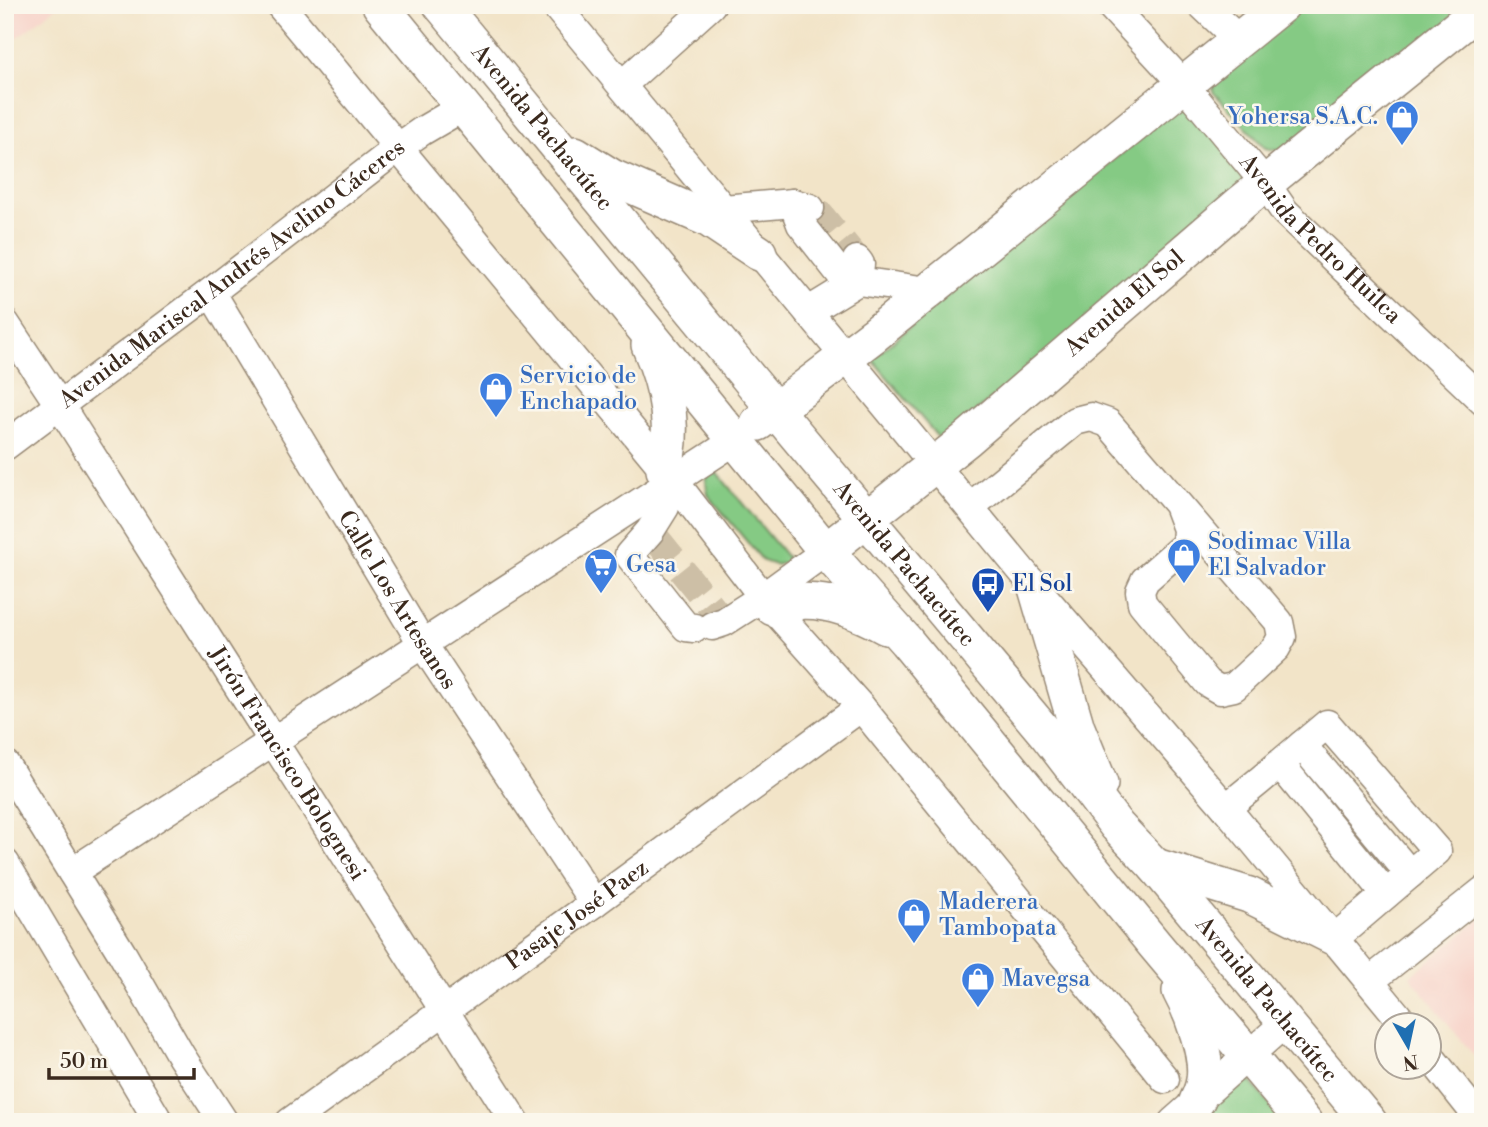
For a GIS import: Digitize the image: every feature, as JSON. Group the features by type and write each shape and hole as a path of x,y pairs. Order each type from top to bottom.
{"main road":[{"name":"Avenida Pachacútec","path":"380,5 827,551 906,641 1304,1122"},
{"name":"Avenida Pachacútec","path":"441,5 1048,736 1117,826 1154,866 1368,1122"},
{"path":"736,440 846,357 1282,5"},
{"name":"Avenida El Sol","path":"827,551 936,465 1265,183 1483,7"},
{"path":"552,139 612,177 708,219 759,253"},
{"path":"641,326 660,374 668,407 669,476"},
{"path":"1036,588 1077,728 1117,826"},
{"path":"768,602 824,603 847,609 885,626 906,641"},
{"path":"1154,866 1249,895 1335,938"},
{"path":"1155,945 1183,997 1203,1054 1205,1080 1185,1112"}],"street":[{"path":"280,5 669,476 768,602 861,707 1165,1079"},
{"path":"555,5 1036,588 1226,807 1395,1012"},
{"path":"622,85 711,5"},
{"name":"Avenida Pedro Huilca","path":"1110,5 1184,85 1265,183 1285,212 1483,401"},
{"path":"1202,5 1239,40"},
{"name":"Avenida Mariscal Andrés Avelino Cáceres","path":"5,446 399,147 463,107"},
{"path":"723,209 804,207 801,224 842,276 858,270 928,291"},
{"path":"808,311 858,270"},
{"name":"Calle Los Artesanos","path":"211,292 422,643 594,903"},
{"name":"Jirón Francisco Bolognesi","path":"5,323 515,1122"},
{"path":"970,507 1076,421 1091,417 1108,423 1279,622 1282,637 1276,649 1234,687 1220,690 1208,683 1142,603 1140,591 1145,580 1186,544 1187,529 1178,505"},
{"path":"72,872 422,643 669,476 736,440"},
{"name":"Avenida El Sol","path":"669,476 665,507 652,534 629,555 686,627 713,624 768,602 827,551"},
{"name":"Pasaje José Paez","path":"290,1122 861,707"},
{"path":"1226,807 1327,724 1437,851 1335,938"},
{"path":"5,764 181,1056 224,1122"},
{"path":"1280,764 1386,894"},
{"path":"5,863 159,1122"},
{"path":"1370,981 1483,891"},
{"path":"1185,1112 1286,1022"},
{"path":"1442,1071 1482,1122"}],"shaded area":[{"path":"5,5 59,5 5,47"},
{"path":"1483,917 1483,1067 1442,1016 1442,1012 1439,1012 1410,976"}],"green space":[{"path":"1298,5 1469,5 1289,153 1265,148 1213,92 1214,76"},
{"path":"1177,108 1193,109 1243,166 1243,190 941,441 872,359"},
{"path":"714,469 791,562 775,565 763,561 708,495 708,471"},
{"path":"1245,1074 1284,1122 1188,1122"}],"tunnel":[{"path":"816,210 857,260"},
{"path":"655,537 721,619"}],"place":[{"name":"Yohersa S.A.C.","path":"1402,147"},
{"name":"Servicio de Enchapado","path":"496,419"},
{"name":"Sodimac Villa El Salvador","path":"1184,585"},
{"name":"Gesa","path":"601,595"},
{"name":"El Sol","path":"988,614"},
{"name":"Maderera Tambopata","path":"914,945"},
{"name":"Mavegsa","path":"978,1009"}]}
